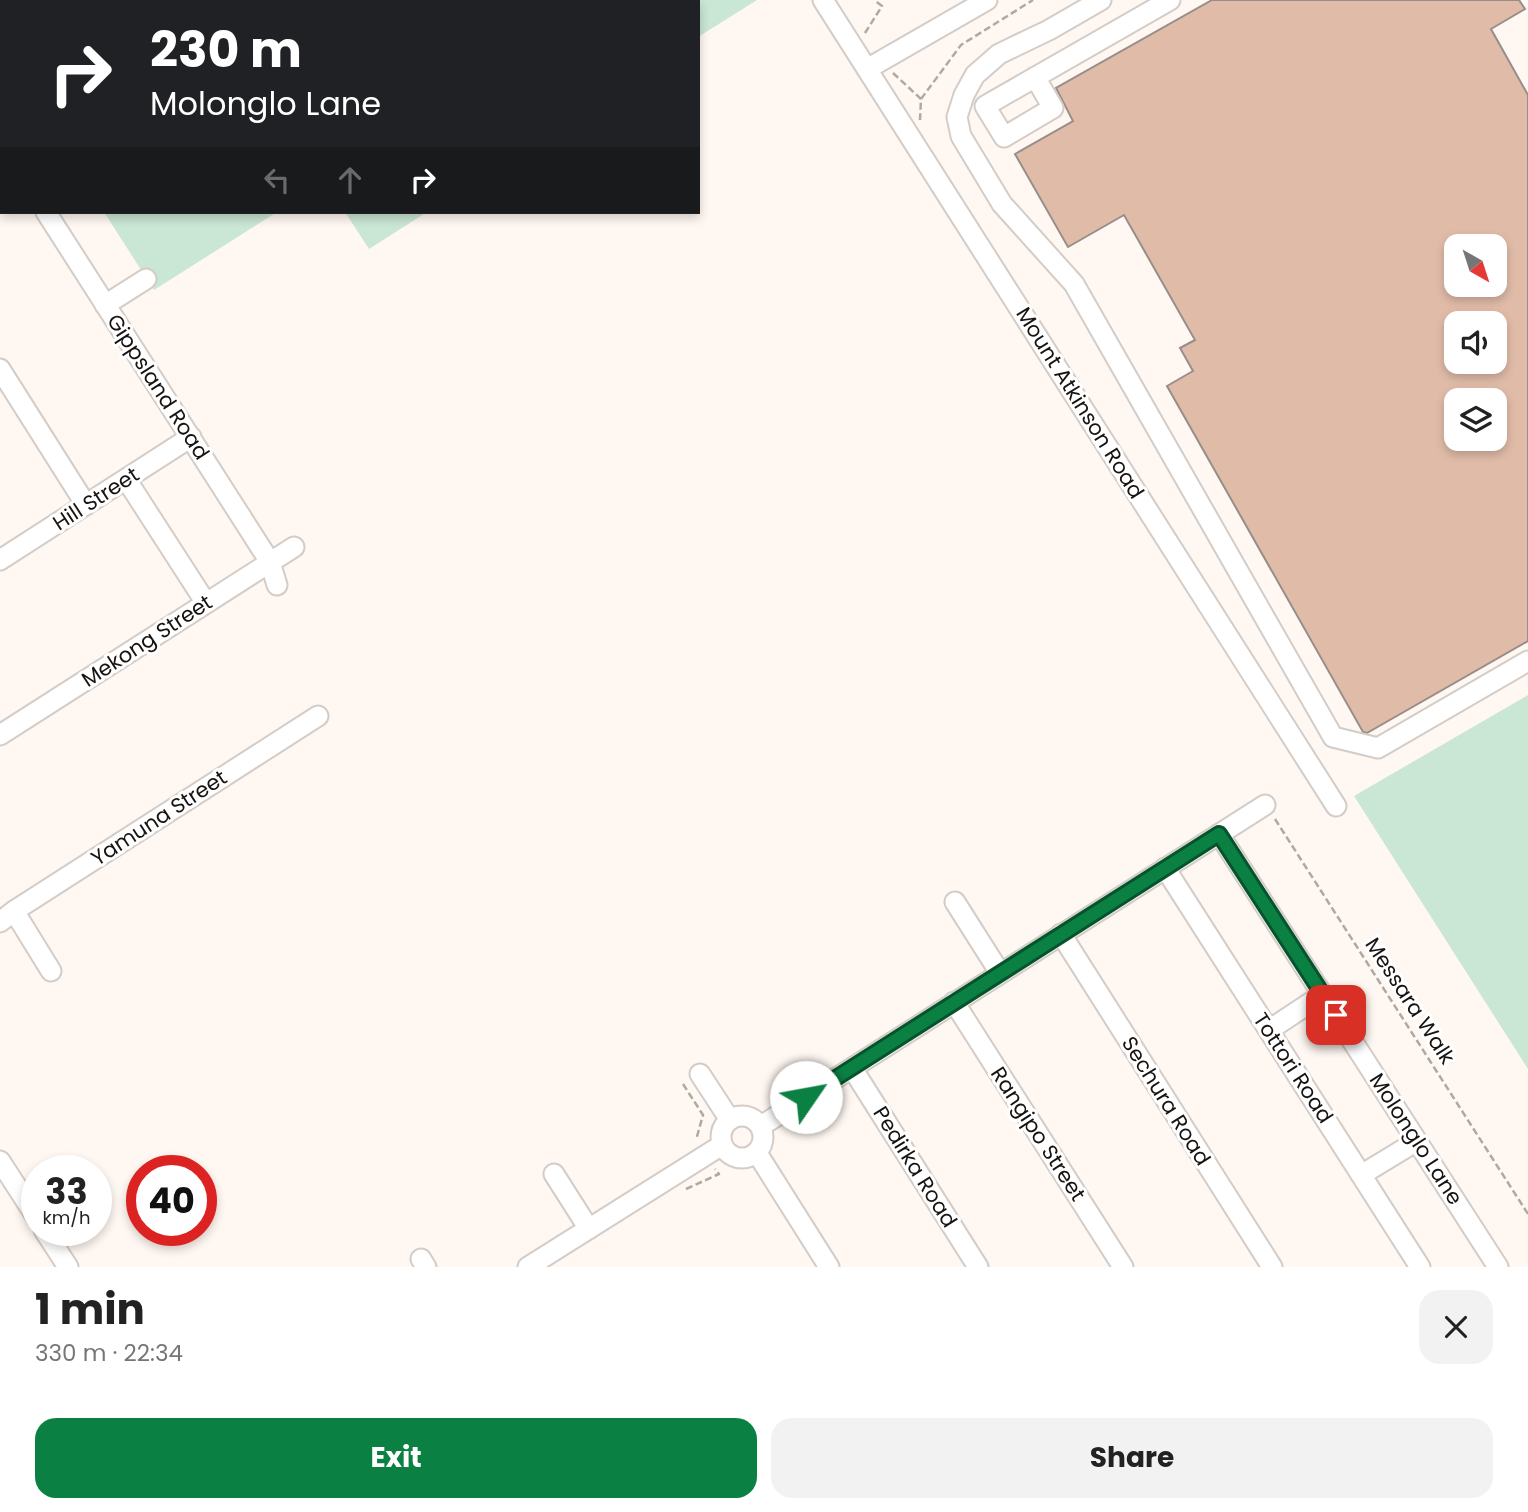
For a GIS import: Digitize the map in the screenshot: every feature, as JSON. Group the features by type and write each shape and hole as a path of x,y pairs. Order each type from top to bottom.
{"street":[{"name":"Mount Atkinson Road","path":"823,0 1336,806"},
{"path":"867,69 987,0"},
{"path":"1101,0 1049,30 999,54 975,75 964,95 957,117 961,136 1002,204 1074,284 1333,737 1378,748 1528,662"},
{"path":"1035,77 1170,0"},
{"name":"Gippsland Road","path":"47,214 270,562 277,585"},
{"path":"105,305 146,279"},
{"path":"0,369 86,505"},
{"name":"Hill Street","path":"0,560 191,438"},
{"path":"126,480 206,603"},
{"name":"Mekong Street","path":"0,735 294,547"},
{"name":"Yamuna Street","path":"7,916 318,716"},
{"path":"761,1126 1265,805"},
{"name":"Molonglo Lane","path":"1219,834 1499,1267"},
{"name":"Tottori Road","path":"1165,868 1420,1267"},
{"path":"955,902 1000,973"},
{"path":"7,916 51,971"},
{"name":"Sechura Road","path":"1060,934 1272,1267"},
{"path":"1269,1030 1322,995"},
{"name":"Rangipo Street","path":"954,1002 1123,1267"},
{"name":"Pedirka Road","path":"852,1068 978,1267"},
{"path":"692,1079 730,1120"},
{"path":"750,1117 761,1126 764,1140 757,1153 737,1158 726,1150 722,1144 722,1131 730,1120 750,1117"},
{"path":"1361,1175 1417,1140"},
{"path":"528,1267 722,1144"},
{"path":"757,1153 828,1267"},
{"path":"0,1161 21,1193"},
{"path":"554,1174 589,1229"},
{"path":"54,1246 68,1267"}],"path":[{"path":"921,99 961,45 1033,0"},
{"name":"Messara Walk","path":"1265,805 1528,1213"},
{"path":"692,1079 703,1115 696,1140"}],"green space":[{"path":"700,0 757,0 700,36"},
{"path":"105,214 274,214 154,290"},
{"path":"346,214 424,214 369,249"},
{"path":"1528,695 1528,1069 1354,796"}],"building":[{"path":"1212,0 1519,0 1525,9 1491,29 1528,95 1528,641 1367,733 1363,732 1167,386 1193,371 1180,348 1195,340 1124,215 1068,247 1015,154 1073,121 1056,88"}],"route":[{"path":"806,1097 1219,834 1336,1015"}]}
